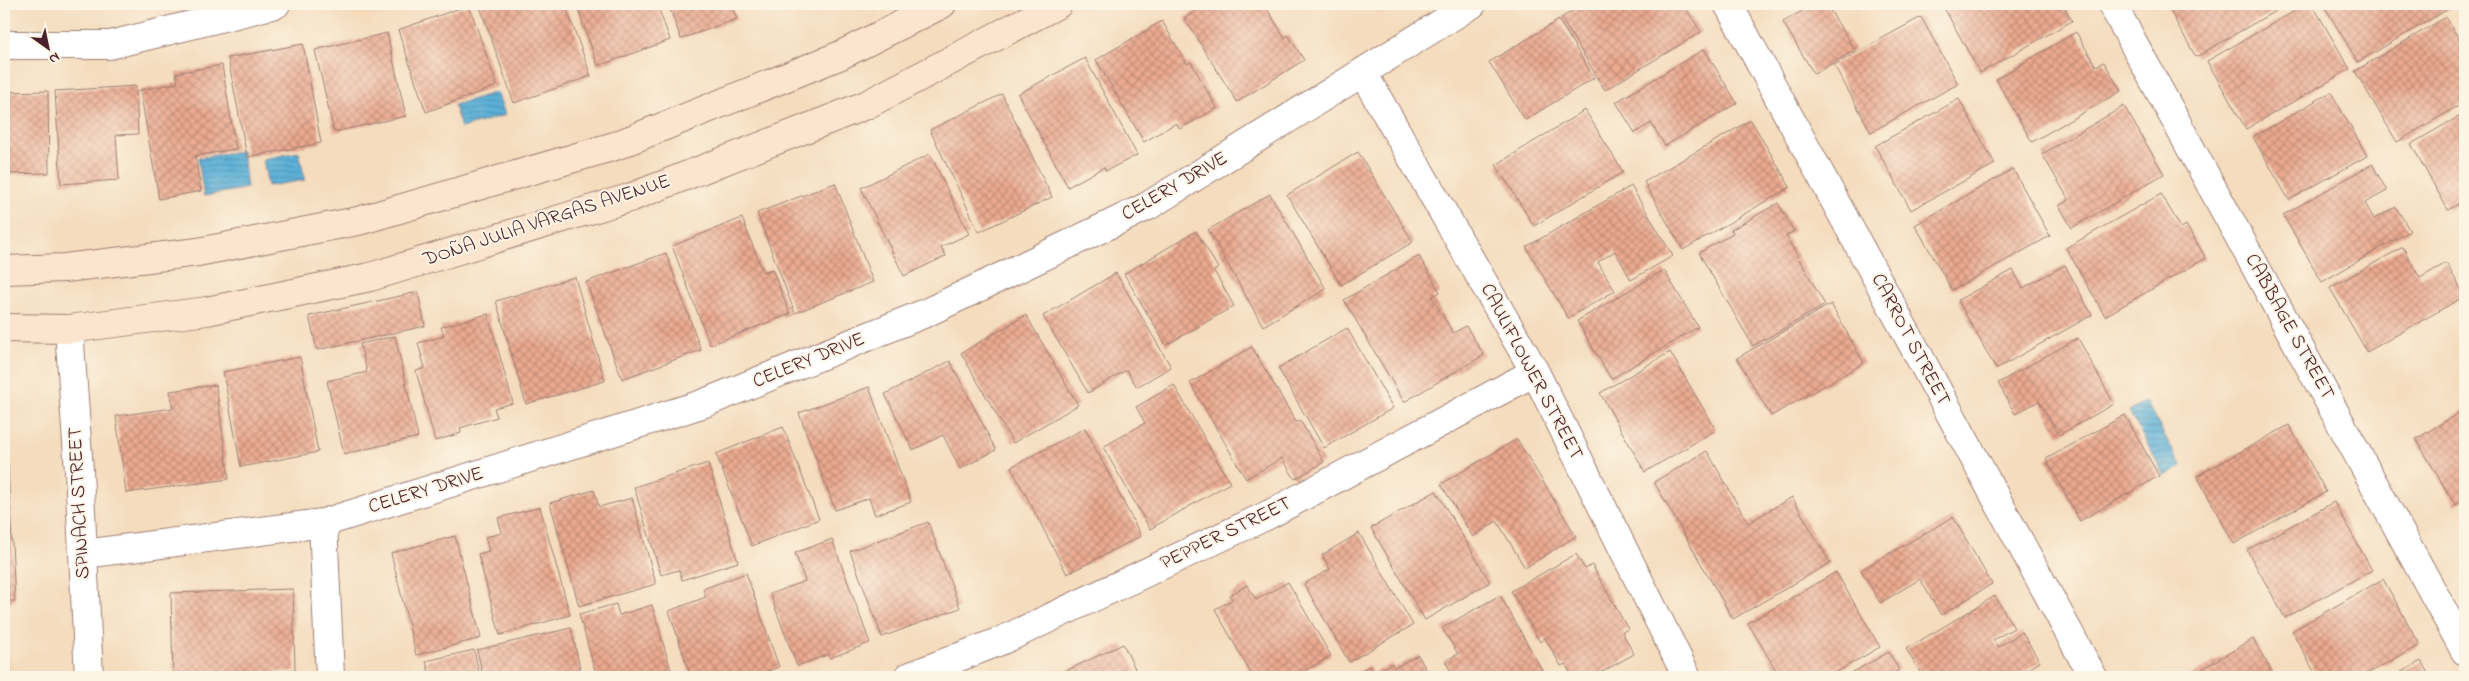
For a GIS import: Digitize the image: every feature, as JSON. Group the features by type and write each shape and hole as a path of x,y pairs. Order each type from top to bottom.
{"main road":[{"path":"4,270 65,268 198,252 358,220 616,146 841,55 942,4"},
{"name":"DOÑA JULIA VARGAS AVENUE","path":"4,328 69,329 207,312 370,277 632,197 866,105 1058,4"}],"street":[{"path":"4,45 110,45 276,4"},
{"name":"CELERY DRIVE","path":"84,554 323,523 702,404 928,312 1148,206 1472,4"},
{"name":"CARROT STREET","path":"1728,4 2093,677"},
{"name":"CABBAGE STREET","path":"2112,4 2465,651"},
{"name":"CAULIFLOWER STREET","path":"1363,73 1535,372 1688,677"},
{"name":"SPINACH STREET","path":"69,329 84,554 89,677"},
{"name":"PEPPER STREET","path":"908,677 1003,640 1270,514 1535,372"},
{"path":"323,523 330,677"}],"water":[{"path":"497,92 505,115 461,128 454,105"},
{"path":"242,151 247,188 204,196 198,158"},
{"path":"299,152 305,180 268,186 263,159"},
{"path":"2146,402 2182,467 2165,476 2129,411"}],"building":[{"path":"479,4 565,4 591,76 514,103"},
{"path":"576,4 657,4 670,40 598,66"},
{"path":"668,4 731,4 737,19 681,39"},
{"path":"1208,4 1264,4 1285,38 1288,35 1304,60 1237,102 1184,18"},
{"path":"1584,4 1683,4 1701,32 1605,90 1561,18"},
{"path":"1814,4 1826,4 1855,50 1814,74 1783,22"},
{"path":"1947,4 2063,4 2072,21 1980,73 1943,6"},
{"path":"2166,4 2280,4 2282,7 2196,57"},
{"path":"2307,4 2312,4 2350,69 2246,129 2207,61"},
{"path":"2323,4 2447,4 2450,8 2358,62"},
{"path":"469,5 497,86 426,112 398,30"},
{"path":"1921,17 1958,84 1871,132 1834,65"},
{"path":"2446,17 2462,44 2465,42 2465,102 2397,142 2355,71"},
{"path":"1559,20 1594,78 1525,120 1489,62"},
{"path":"1162,21 1187,64 1191,62 1217,108 1180,129 1176,123 1144,142 1096,60"},
{"path":"2076,32 2096,66 2104,62 2121,91 2032,142 1996,79"},
{"path":"387,33 406,116 334,132 315,50"},
{"path":"303,44 321,143 247,157 228,58"},
{"path":"1704,49 1737,103 1665,146 1651,123 1635,133 1616,102"},
{"path":"1085,58 1137,155 1106,171 1104,167 1068,187 1018,94"},
{"path":"222,65 236,149 195,156 201,191 159,199 140,90 178,83 176,73"},
{"path":"136,86 138,134 116,135 119,180 61,184 55,91"},
{"path":"48,91 49,173 4,174 4,92"},
{"path":"2331,92 2367,156 2289,200 2253,137"},
{"path":"1002,94 1052,197 979,232 930,130"},
{"path":"1959,99 1995,164 1911,210 1875,146"},
{"path":"2124,106 2164,174 2072,228 2059,206 2069,200 2042,154"},
{"path":"1585,110 1623,172 1534,226 1496,165"},
{"path":"2465,113 2465,200 2448,210 2411,144"},
{"path":"1751,120 1790,187 1683,250 1644,182"},
{"path":"1358,152 1413,242 1341,285 1287,195"},
{"path":"930,154 969,234 941,247 946,256 904,276 861,188"},
{"path":"2372,164 2387,191 2365,203 2374,219 2396,207 2410,231 2322,282 2283,215"},
{"path":"2013,169 2050,236 1952,290 1915,225"},
{"path":"835,183 873,282 795,313 757,213"},
{"path":"1631,186 1673,256 1631,280 1615,251 1598,262 1615,291 1568,318 1526,247"},
{"path":"1270,194 1326,289 1263,326 1208,230"},
{"path":"2161,194 2181,228 2186,225 2206,258 2105,316 2066,248"},
{"path":"1778,203 1794,231 1786,236 1825,305 1753,346 1699,253 1733,233 1731,230"},
{"path":"742,218 763,272 772,269 790,314 710,345 672,246"},
{"path":"1196,231 1218,268 1214,271 1234,306 1166,345 1124,274"},
{"path":"2403,247 2420,278 2446,263 2465,296 2367,352 2330,288"},
{"path":"666,253 701,350 622,379 586,282"},
{"path":"1419,256 1440,292 1432,297 1453,333 1466,326 1484,355 1404,402 1344,300"},
{"path":"2065,265 2092,315 1996,369 1958,300 2013,270 2023,288"},
{"path":"1664,270 1698,327 1611,379 1577,321"},
{"path":"1116,273 1171,367 1137,387 1126,370 1088,393 1043,316"},
{"path":"575,277 605,381 526,404 496,301"},
{"path":"418,292 425,326 317,350 309,316"},
{"path":"1831,304 1864,363 1771,416 1737,358"},
{"path":"488,314 513,403 494,408 497,417 460,428 461,433 435,441 416,371 425,368 418,343 444,336 441,327"},
{"path":"1026,315 1078,405 1013,443 961,353"},
{"path":"1347,328 1393,408 1324,448 1278,368"},
{"path":"395,336 418,437 344,454 327,381 367,372 360,344"},
{"path":"2078,338 2114,404 2059,435 2039,401 2015,414 1998,383"},
{"path":"1252,347 1296,422 1300,420 1324,462 1295,479 1282,458 1246,479 1190,383"},
{"path":"1670,352 1716,430 1645,472 1600,393"},
{"path":"300,357 318,452 241,467 223,372"},
{"path":"950,361 996,450 960,469 943,435 913,450 885,394"},
{"path":"216,385 229,479 126,493 116,416 173,408 170,391"},
{"path":"1174,385 1230,483 1150,529 1103,447 1145,423 1136,407"},
{"path":"869,387 911,502 875,515 869,498 835,510 799,413"},
{"path":"2465,409 2465,500 2455,505 2416,439"},
{"path":"2125,415 2159,476 2080,521 2046,459"},
{"path":"2289,425 2326,492 2234,544 2197,476"},
{"path":"783,427 819,519 752,546 716,454"},
{"path":"1085,428 1141,536 1067,574 1011,467"},
{"path":"4,430 6,430 15,601 4,601"},
{"path":"1517,439 1576,536 1525,568 1497,521 1473,537 1441,484"},
{"path":"1707,451 1748,523 1792,497 1830,563 1733,619 1654,482"},
{"path":"708,463 738,562 682,580 679,570 661,575 634,487"},
{"path":"594,490 599,507 632,498 656,584 579,606 550,503"},
{"path":"1436,491 1490,582 1425,620 1371,528"},
{"path":"2334,502 2372,570 2285,618 2247,550"},
{"path":"540,507 570,615 500,635 478,554 489,551 485,537 502,533 498,518"},
{"path":"1953,517 1992,584 1941,615 1920,579 1880,603 1861,570"},
{"path":"928,522 960,608 882,637 850,551"},
{"path":"1359,533 1413,625 1349,662 1304,584 1330,569 1322,555"},
{"path":"455,536 481,638 416,655 391,553"},
{"path":"832,539 870,643 830,658 829,654 797,666 770,594 805,581 795,553"},
{"path":"1576,554 1585,569 1592,565 1628,629 1622,632 1634,654 1593,677 1573,677 1565,664 1561,666 1545,638 1540,642 1511,591"},
{"path":"1836,572 1880,647 1828,677 1780,677 1748,623"},
{"path":"746,573 779,667 751,677 691,677 669,611 706,597 703,589"},
{"path":"2383,579 2420,645 2361,677 2317,677 2292,631"},
{"path":"1288,582 1331,656 1293,677 1253,677 1215,609 1232,600 1230,595 1247,585 1256,600"},
{"path":"293,589 295,671 276,672 276,677 173,677 171,593"},
{"path":"1500,595 1546,677 1454,677 1445,661 1458,654 1442,628"},
{"path":"1995,596 2014,628 1993,640 1998,647 2022,632 2040,662 2015,677 1923,677 1906,649"},
{"path":"616,604 619,615 652,605 673,677 597,677 579,614"},
{"path":"5,624 8,677 4,677"},
{"path":"571,628 582,677 483,677 477,650"},
{"path":"2253,639 2275,677 2188,677"},
{"path":"1123,644 1139,677 1053,677"},
{"path":"474,650 480,677 430,677 426,661"},
{"path":"1889,652 1899,670 1894,673 1896,677 1844,677"},
{"path":"1418,655 1430,677 1348,677 1369,666 1373,674 1392,663 1394,668"},
{"path":"2421,661 2430,677 2392,677"}]}
